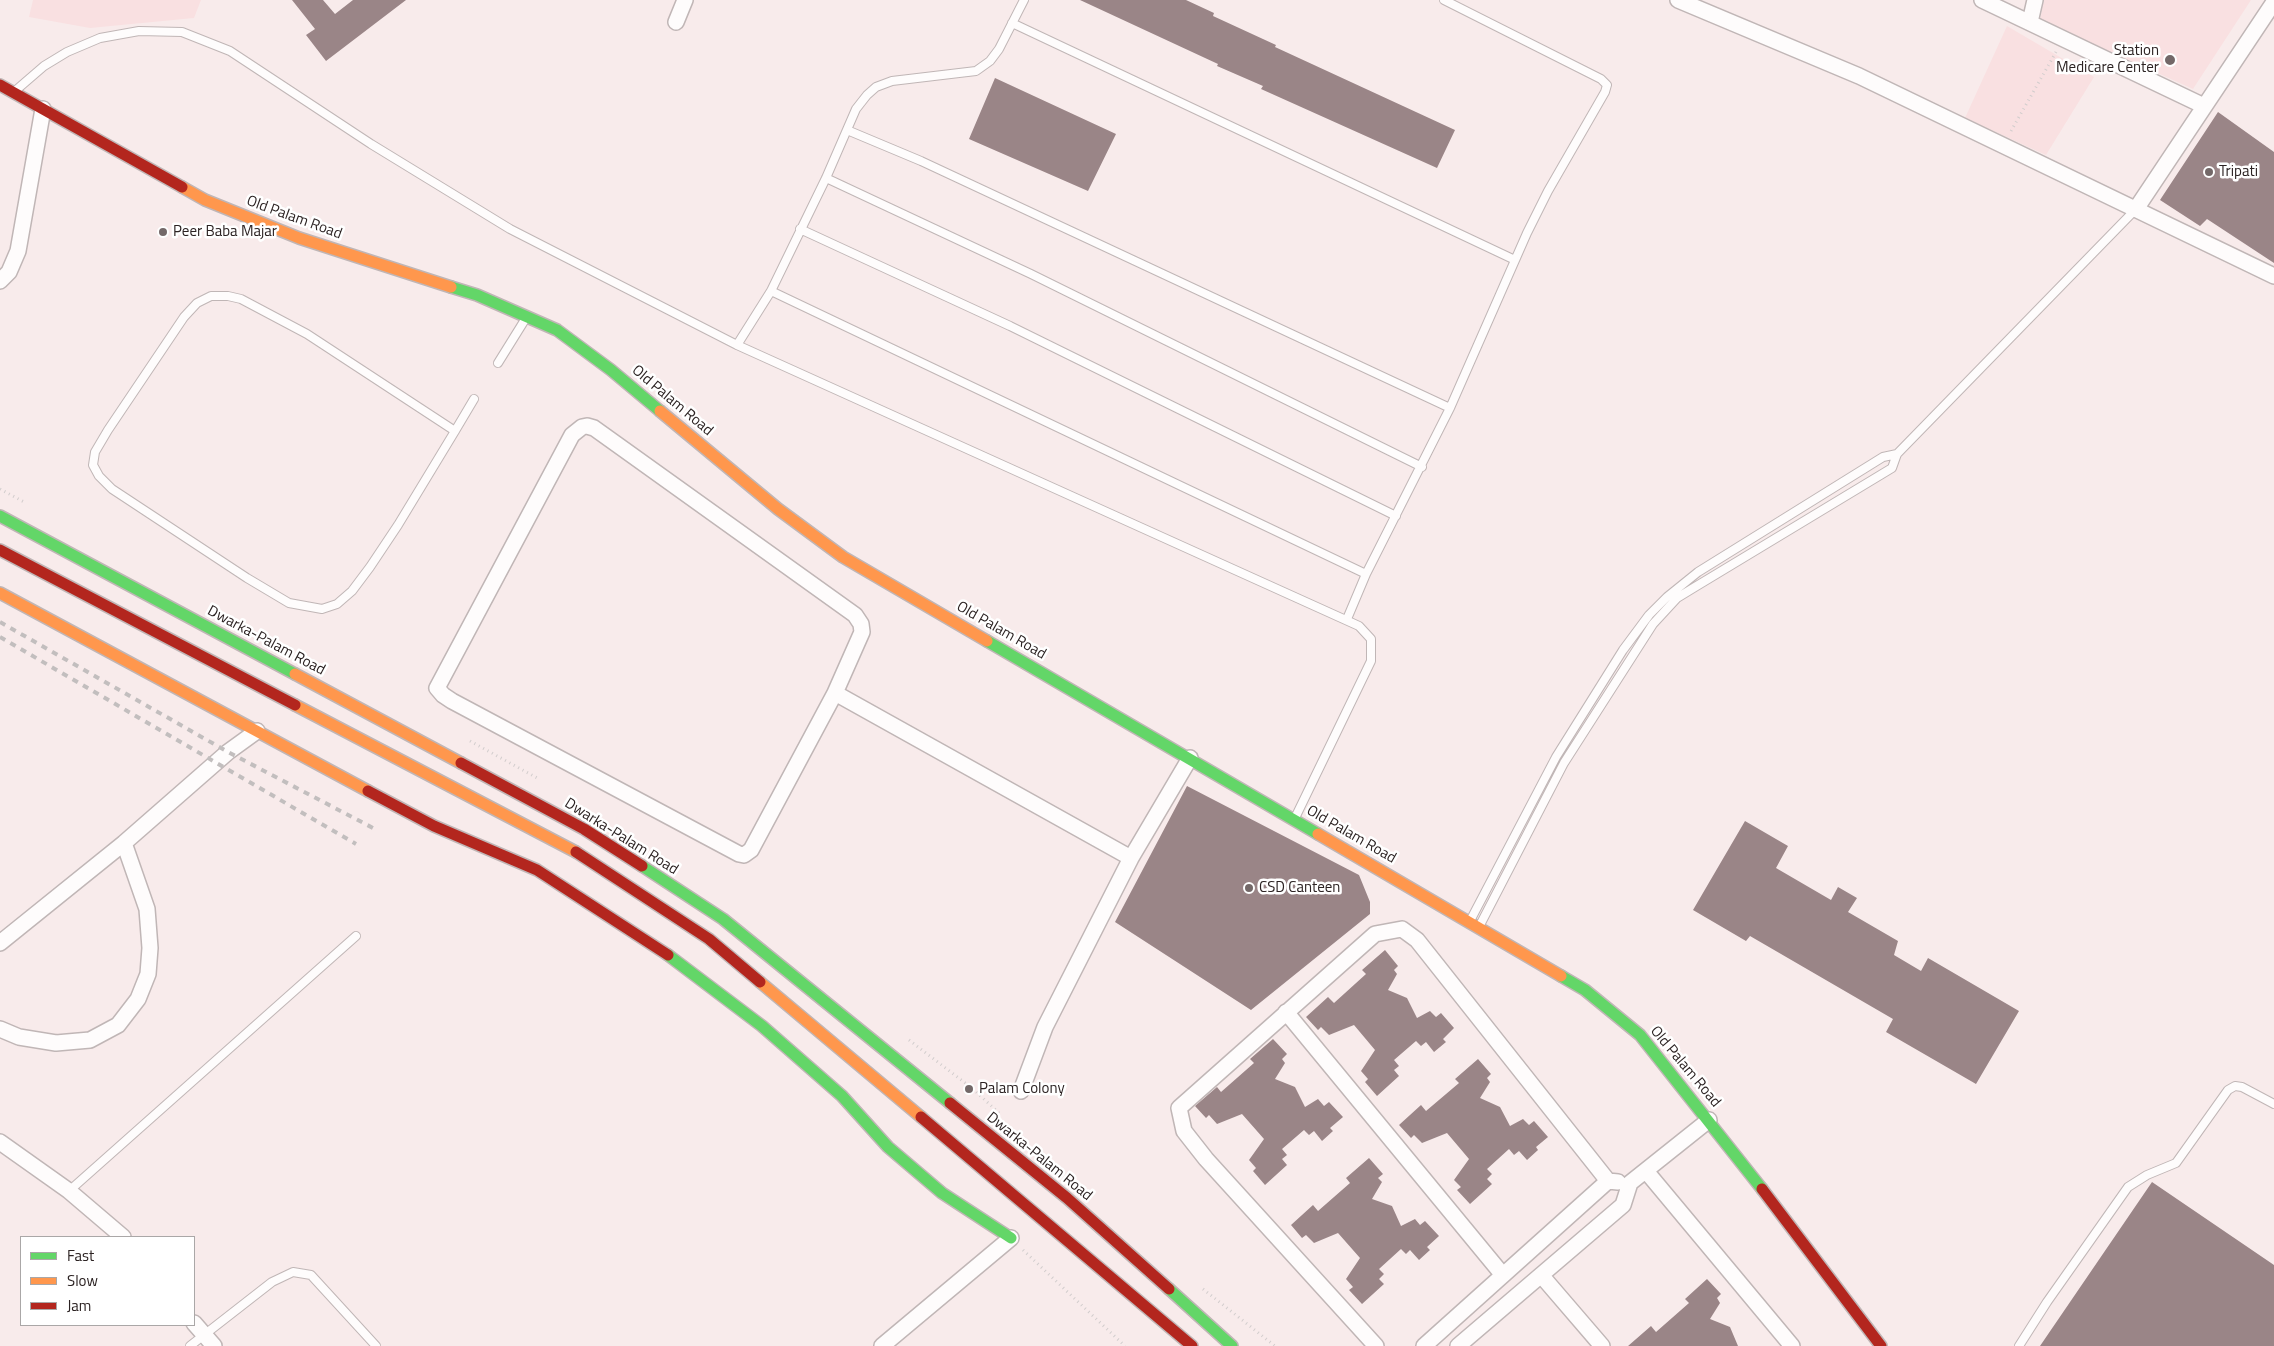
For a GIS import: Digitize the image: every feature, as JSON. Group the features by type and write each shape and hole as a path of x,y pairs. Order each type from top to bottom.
{"street":[{"path":"676,22 686,0"},
{"path":"1678,0 1859,76 2274,276"},
{"path":"1982,0 2064,35 2204,106"},
{"path":"2030,22 2035,0"},
{"path":"2136,210 2274,2"},
{"name":"Old Palam Road","path":"0,85 205,200 299,238 477,295 557,330 611,370 778,509 843,557 1585,990 1640,1035 1709,1120 1881,1346"},
{"path":"0,281 9,272 18,250 43,109"},
{"path":"587,426 594,428 855,615 862,632 835,693 751,850 744,855 452,701 443,695 438,688 572,435 582,427 587,426"},
{"name":"Dwarka-Palam Road","path":"0,516 584,829 723,919 1068,1198 1161,1282"},
{"path":"0,550 573,850 709,939 1192,1346"},
{"path":"0,593 434,826 537,870 650,942 762,1026 842,1096 888,1147 942,1193 1011,1238 882,1346"},
{"path":"835,693 1131,858"},
{"path":"0,942 124,842 228,752 257,731"},
{"path":"1021,1091 1045,1027 1131,858 1190,758"},
{"path":"0,1029 18,1037 56,1042 90,1040 118,1025 138,999 148,974 149,938 146,909 124,842"},
{"path":"1376,1346 1206,1159 1184,1131 1179,1108 1375,934 1402,929 1417,940 1608,1181"},
{"path":"1286,1012 1502,1274"},
{"path":"1458,1346 1623,1205 1630,1183 1709,1120"},
{"path":"0,1142 68,1191 123,1236"},
{"path":"1646,1171 1792,1346"},
{"path":"1424,1346 1502,1274 1608,1181 1630,1183"},
{"path":"1541,1275 1602,1346"},
{"path":"1161,1282 1231,1345"},
{"path":"1161,1282 1247,1346"},
{"path":"1146,1307 1182,1346"},
{"path":"195,1324 208,1340"}],"lane":[{"path":"737,345 771,291 826,178 856,109 876,87 892,81 976,71 990,61 999,50 1024,0"},
{"path":"1347,619 1366,574 1450,408 1515,260 1548,191 1605,92 1607,85 1601,79 1444,0"},
{"path":"1012,23 1515,260"},
{"path":"13,93 44,66 67,52 100,38 139,31 182,32 230,52 370,144 510,229 737,345 1347,619 1367,632 1372,644 1371,661 1294,819"},
{"path":"847,130 921,161 1450,408"},
{"path":"826,178 1031,274 1422,466"},
{"path":"1474,924 1564,763 1653,624 1677,598 1892,468 1897,454 2136,210"},
{"path":"800,229 1010,326 1396,516"},
{"path":"771,291 1366,574"},
{"path":"455,431 298,330 241,298 211,296 197,303 184,317 108,430 95,452 93,465 99,476 112,489 247,578 289,603 322,609 337,604 352,591 370,567 398,525 455,431 474,399"},
{"path":"498,363 526,317"},
{"path":"1474,924 1556,757 1623,650 1649,615 1667,597 1698,572 1883,457 1897,454"},
{"path":"68,1191 356,936"},
{"path":"2019,1346 2047,1302 2128,1187 2147,1175 2176,1163 2228,1090 2235,1086 2242,1087 2274,1104"},
{"path":"190,1346 208,1340 272,1282 293,1272 311,1275 376,1346"}],"path":[{"path":"2003,145 2064,35"}],"shaded area":[{"path":"33,0 201,0 194,18 90,28 29,17"},
{"name":"Station Medicare Center","path":"2044,0 2251,0 2193,89 2040,20"},
{"path":"2007,26 2094,77 2046,155 1965,118"}],"building":[{"path":"292,0 323,0 335,14 353,0 406,0 326,61 306,35 315,29"},
{"path":"1080,0 1186,0 1214,13 1213,16 1276,45 1275,47 1455,130 1437,168 1261,89 1263,86"},
{"path":"995,78 1116,134 1088,191 969,139"},
{"path":"2218,112 2274,152 2274,263 2207,219 2200,226 2160,200"},
{"name":"CSD Canteen","path":"1187,786 1359,875 1370,902 1370,914 1251,1010 1115,922"},
{"path":"1745,821 1788,846 1776,868 1831,900 1838,887 1857,898 1848,912 1898,941 1894,955 1921,971 1928,958 2019,1011 1976,1084 1886,1032 1893,1019 1750,936 1746,941 1693,910"},
{"path":"1385,950 1398,966 1394,970 1397,974 1388,990 1407,998 1417,1018 1430,1011 1436,1017 1441,1013 1454,1028 1443,1039 1446,1042 1434,1052 1426,1042 1421,1046 1416,1041 1394,1060 1399,1066 1394,1070 1399,1076 1377,1096 1365,1082 1368,1079 1361,1071 1375,1050 1354,1025 1329,1035 1321,1027 1318,1030 1306,1017 1328,997 1334,1003 1366,974 1362,970"},
{"path":"1273,1039 1287,1054 1282,1059 1285,1063 1275,1079 1295,1087 1305,1107 1318,1099 1324,1106 1329,1102 1343,1117 1330,1128 1333,1131 1322,1141 1314,1131 1309,1135 1304,1130 1282,1149 1287,1155 1282,1159 1287,1165 1265,1185 1253,1171 1256,1168 1249,1160 1264,1139 1242,1114 1217,1124 1209,1115 1206,1118 1195,1106 1217,1087 1221,1092 1254,1063 1250,1059"},
{"path":"1478,1059 1491,1074 1487,1078 1490,1082 1480,1098 1500,1107 1510,1126 1523,1119 1529,1125 1534,1121 1548,1137 1536,1147 1538,1150 1527,1160 1519,1151 1514,1155 1509,1149 1487,1169 1492,1174 1487,1179 1492,1184 1470,1204 1457,1190 1461,1187 1454,1180 1469,1159 1447,1133 1422,1143 1414,1135 1411,1138 1399,1125 1421,1105 1426,1111 1459,1083 1455,1079"},
{"path":"1369,1158 1383,1174 1378,1178 1382,1182 1372,1199 1392,1206 1401,1226 1415,1219 1420,1225 1425,1221 1439,1236 1427,1247 1430,1250 1419,1260 1410,1250 1406,1254 1401,1249 1379,1269 1384,1274 1379,1279 1384,1284 1362,1304 1349,1290 1353,1287 1346,1279 1360,1258 1338,1233 1314,1243 1306,1235 1302,1238 1291,1225 1313,1205 1318,1211 1350,1183 1346,1178"},
{"path":"2152,1182 2274,1265 2274,1346 2040,1346"},
{"path":"1707,1279 1721,1294 1717,1298 1720,1303 1710,1319 1730,1327 1738,1346 1628,1346 1651,1326 1656,1332 1689,1303 1685,1299"}],"railway":[{"path":"0,622 228,752 373,828"},
{"path":"0,637 356,844"}],"traffic: fast":[{"path":"451,287 477,295 557,330 611,370 660,411"},
{"path":"0,516 295,674"},
{"path":"987,641 1318,834"},
{"path":"642,866 723,919 950,1103"},
{"path":"668,955 762,1026 842,1096 888,1147 942,1193 1011,1238"},
{"path":"1561,976 1585,990 1640,1035 1762,1189"},
{"path":"1169,1289 1232,1346"}],"traffic: slow":[{"path":"182,187 205,200 299,238 451,287"},
{"path":"660,411 778,509 843,557 987,641"},
{"path":"0,593 368,791"},
{"path":"295,674 461,763"},
{"path":"295,705 576,852"},
{"path":"1318,834 1561,976"},
{"path":"760,982 921,1117"}],"traffic: jam":[{"path":"0,85 182,187"},
{"path":"0,550 295,705"},
{"path":"461,763 584,829 642,866"},
{"path":"368,791 434,826 537,870 668,955"},
{"path":"576,852 709,939 760,982"},
{"path":"950,1103 1067,1198 1169,1289"},
{"path":"921,1117 1192,1346"},
{"path":"1762,1189 1881,1346"}],"place":[{"name":"Station Medicare Center","path":"2170,60"},
{"name":"Tripati","path":"2209,172"},
{"name":"Peer Baba Majar","path":"163,232"},
{"name":"CSD Canteen","path":"1249,888"},
{"name":"Palam Colony","path":"969,1089"}]}
